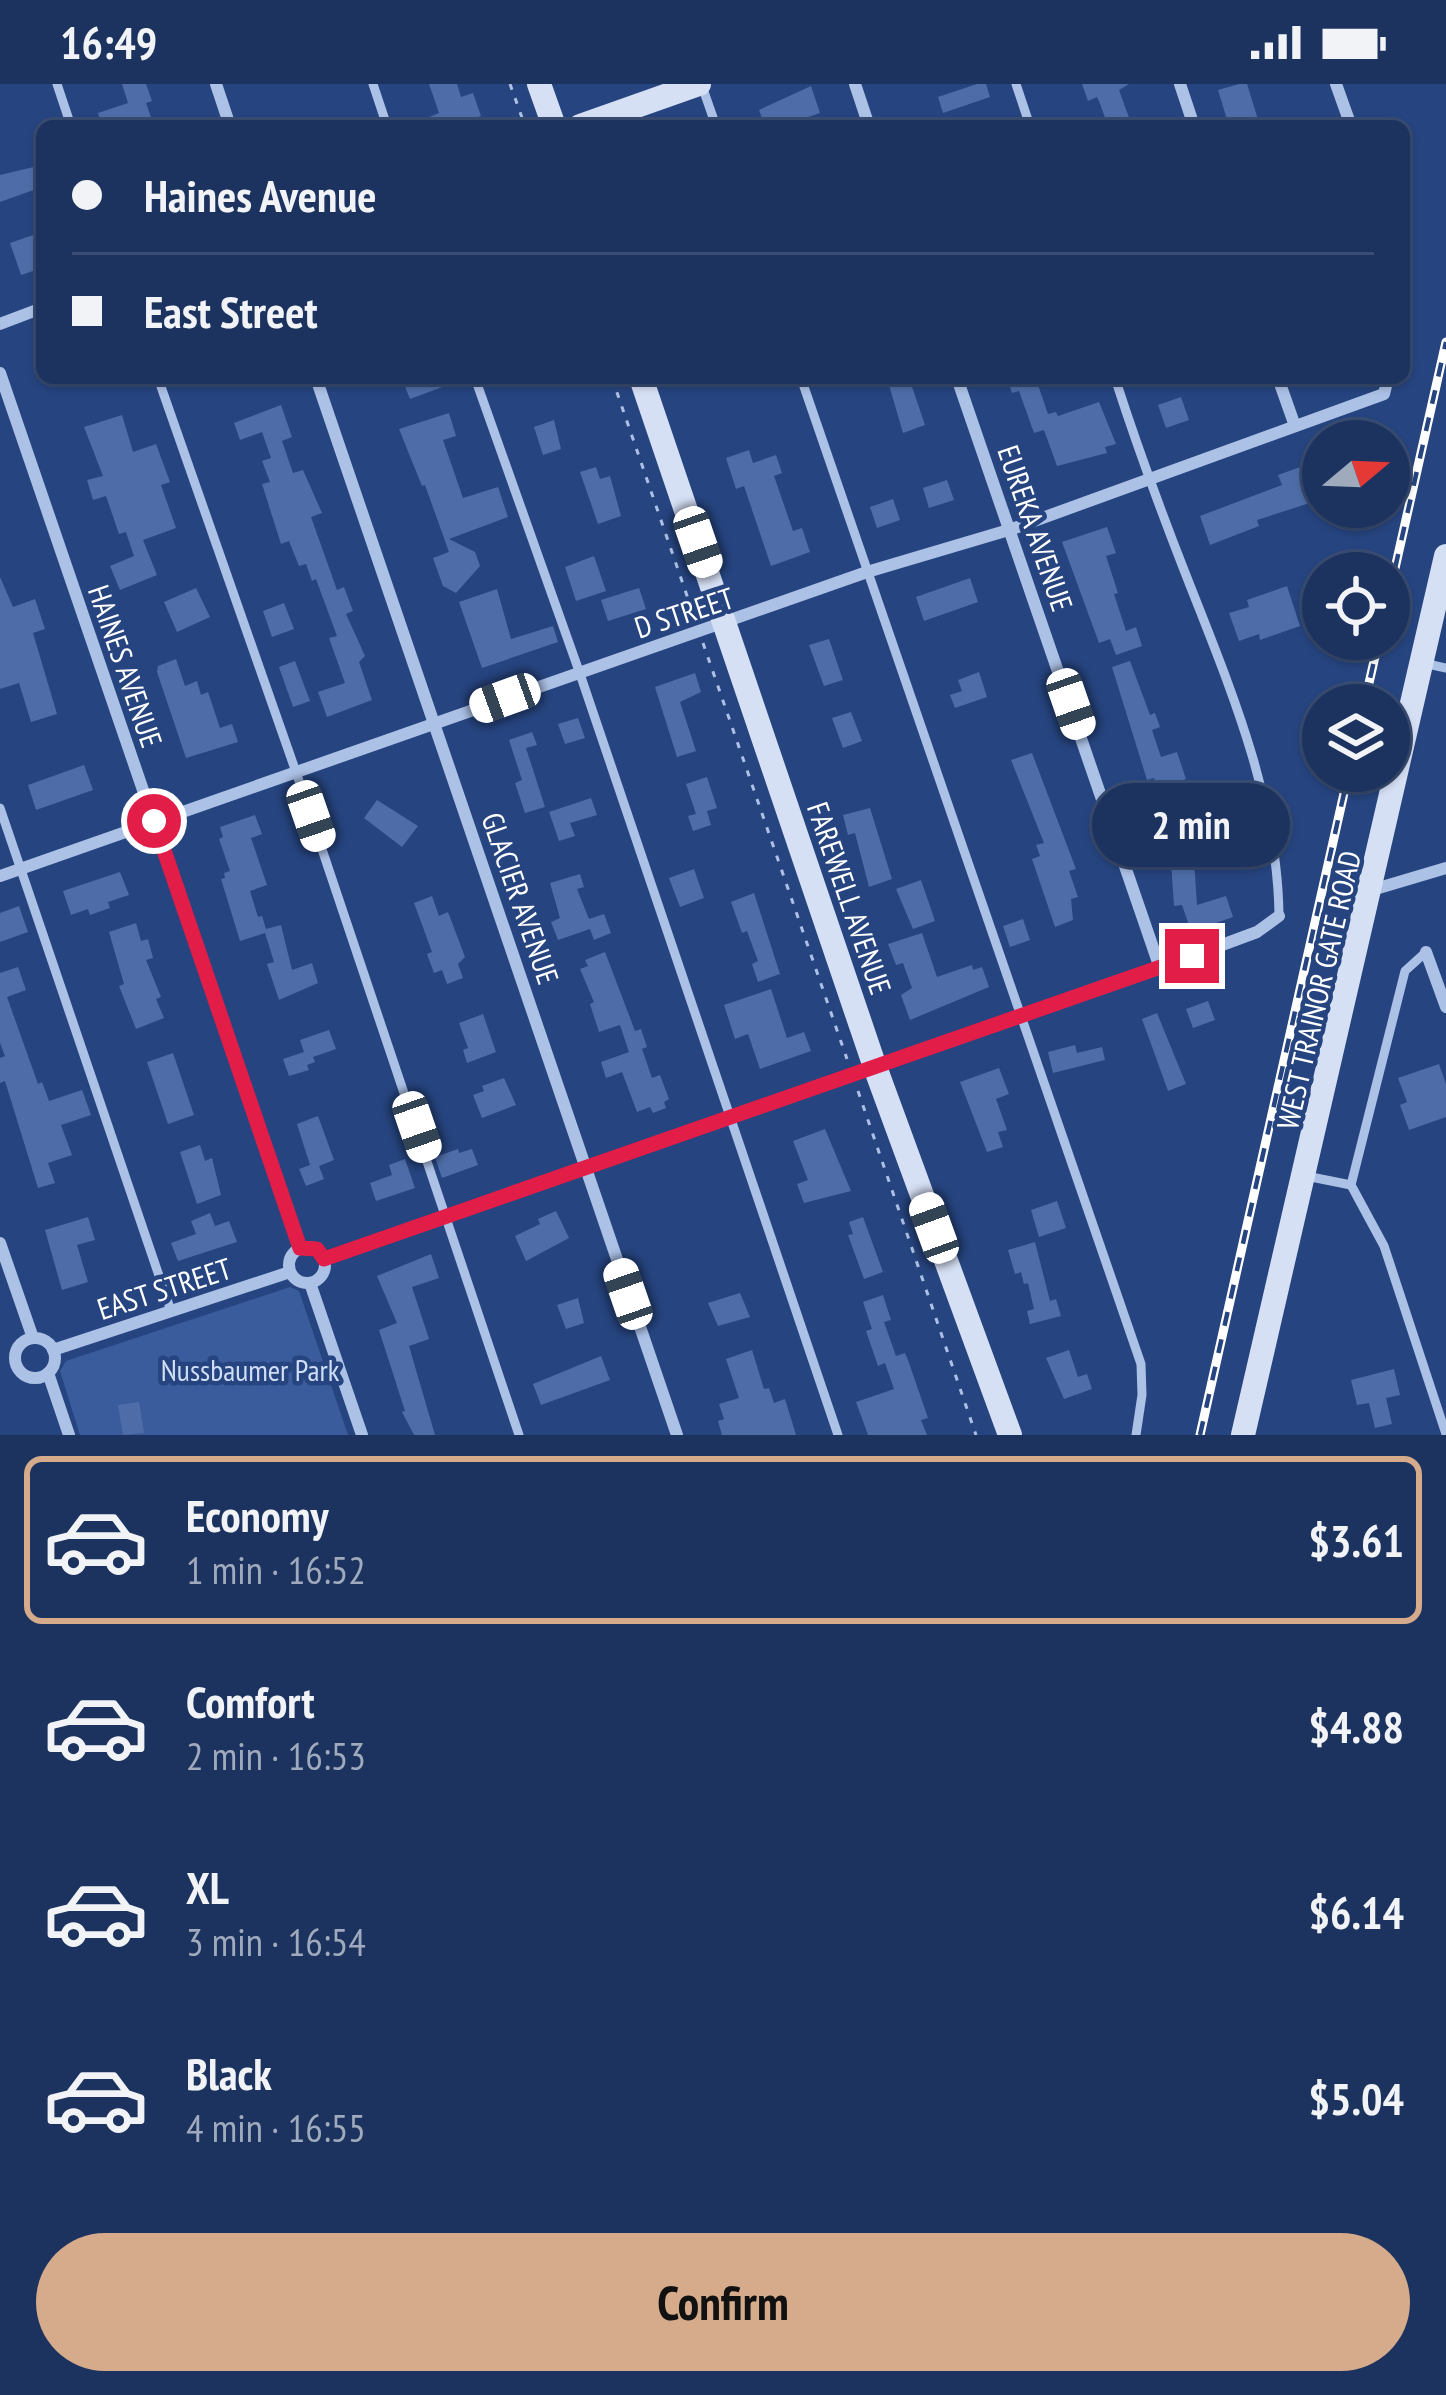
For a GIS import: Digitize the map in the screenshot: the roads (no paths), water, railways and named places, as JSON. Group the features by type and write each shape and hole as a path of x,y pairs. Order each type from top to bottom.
{"street":[{"path":"217,84 228,120"},
{"path":"539,84 552,120"},
{"path":"597,120 700,84"},
{"path":"855,84 867,120"},
{"path":"1180,84 1192,120"},
{"path":"1336,84 1349,120"},
{"path":"0,324 36,310"},
{"name":"HAINES AVENUE","path":"0,373 300,1248"},
{"name":"GLACIER AVENUE","path":"318,384 677,1435"},
{"name":"FAREWELL AVENUE","path":"643,384 726,623 864,1070 1010,1435"},
{"name":"EUREKA AVENUE","path":"959,384 1160,968"},
{"path":"1280,384 1294,426"},
{"name":"D STREET","path":"0,876 579,671 1149,481 1384,394 1386,384"},
{"name":"WEST TRAINOR GATE ROAD","path":"1243,1435 1372,890 1435,666 1446,556"},
{"path":"1372,890 1446,868"},
{"path":"324,1259 1160,968 1257,932 1280,916"},
{"path":"1426,952 1446,1007"},
{"path":"0,1243 33,1338"},
{"path":"300,1248 317,1249 324,1259 324,1271 310,1282 298,1281 290,1272 289,1261 300,1248"},
{"name":"EAST STREET","path":"53,1349 290,1272"},
{"path":"310,1282 362,1435"},
{"path":"33,1338 45,1340 53,1349 55,1362 48,1372 31,1377 16,1363 17,1350 33,1338"},
{"path":"0,1369 16,1363"},
{"path":"48,1372 68,1435"}],"lane":[{"path":"57,84 69,120"},
{"path":"373,84 385,120"},
{"path":"700,84 714,120"},
{"path":"1016,84 1028,120"},
{"path":"160,384 519,1435"},
{"path":"477,384 838,1435"},
{"path":"803,384 1141,1364 1136,1435"},
{"path":"1116,384 1241,725 1270,824 1279,873 1280,916"},
{"path":"0,808 171,1311"},
{"path":"1426,952 1405,971 1351,1185 1384,1246 1446,1434"},
{"path":"1306,1176 1351,1185"}],"railway":[{"path":"1399,552 1446,342"},
{"path":"1369,684 1374,660"},
{"path":"1200,1435 1344,792"}],"park label":[{"name":"Nussbaumer Park","path":"250,1369"}]}
